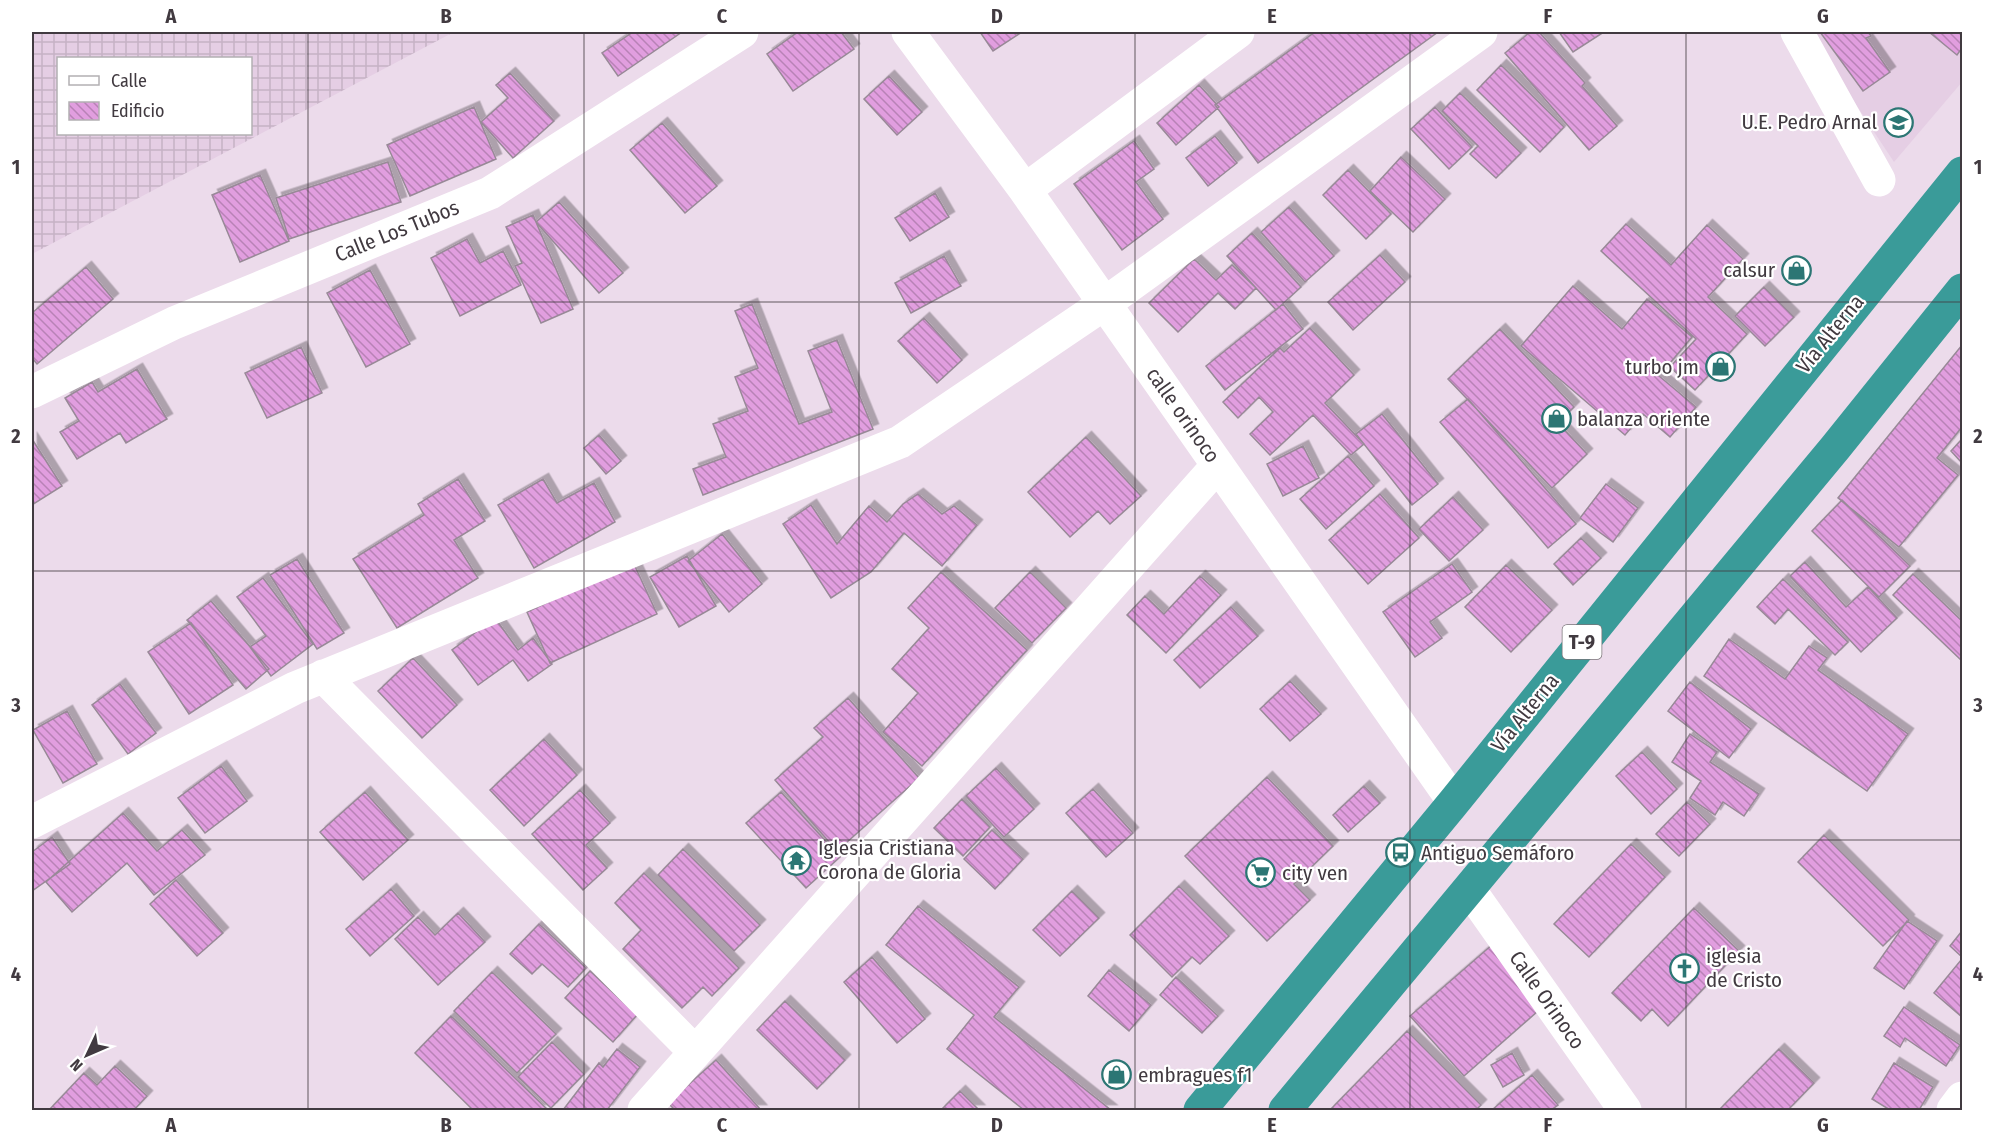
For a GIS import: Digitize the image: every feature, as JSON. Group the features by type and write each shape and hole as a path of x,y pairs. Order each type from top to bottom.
{"highway":[{"name":"Vía Alterna","path":"1200,1110 1454,802 1962,173"},
{"path":"1285,1110 1962,290"}],"street":[{"name":"Calle Los Tubos","path":"32,392 174,323 490,193 742,32"},
{"name":"calle orinoco","path":"908,32 1024,190 1454,802"},
{"path":"1024,190 1238,32"},
{"path":"32,822 323,676 900,442 1104,304 1481,32"},
{"path":"1797,32 1879,180"},
{"path":"644,1110 1218,465"},
{"path":"323,676 694,1052"},
{"name":"Calle Orinoco","path":"1469,889 1625,1110"},
{"path":"1953,1110 1962,1098"}],"shaded area":[{"path":"32,32 454,32 32,254"},
{"name":"U.E. Pedro Arnal","path":"1808,32 1962,32 1962,82 1894,162"}],"building":[{"path":"633,32 682,32 618,76 602,53"},
{"path":"798,32 841,32 854,49 793,91 767,54"},
{"path":"980,32 1022,32 993,51"},
{"path":"1315,32 1438,32 1258,163 1215,105"},
{"path":"1530,32 1539,32 1585,83 1582,86 1617,126 1589,150 1505,53"},
{"path":"1559,32 1604,32 1573,52"},
{"path":"1820,32 1868,32 1871,36 1866,38 1890,72 1863,91"},
{"path":"1929,32 1962,32 1962,48 1957,55"},
{"path":"1501,65 1564,127 1540,152 1477,90"},
{"path":"510,73 554,121 513,158 481,122 508,98 496,85"},
{"path":"889,76 922,112 897,135 864,99"},
{"path":"1199,85 1219,107 1176,145 1157,123"},
{"path":"1460,93 1521,153 1496,178 1470,154 1478,146 1442,111"},
{"path":"474,107 496,159 410,196 387,145"},
{"path":"1435,107 1472,147 1449,169 1411,129"},
{"path":"662,123 717,186 685,213 630,150"},
{"path":"1215,136 1237,163 1208,186 1186,158"},
{"path":"1134,141 1154,169 1136,182 1163,219 1122,250 1074,184"},
{"path":"1401,157 1445,199 1413,232 1370,191"},
{"path":"388,162 401,202 289,239 276,198"},
{"path":"1348,170 1391,214 1366,239 1323,195"},
{"path":"260,175 289,241 240,262 212,195"},
{"path":"935,193 949,217 910,241 895,218"},
{"path":"559,202 623,273 599,293 536,222"},
{"path":"1289,207 1334,256 1305,282 1261,232"},
{"path":"533,215 573,309 541,323 515,266 522,263 506,227"},
{"path":"1626,224 1671,265 1707,225 1743,259 1708,297 1747,334 1695,390 1670,367 1696,339 1601,251"},
{"path":"1252,233 1301,287 1276,310 1227,256"},
{"path":"467,239 480,263 503,251 521,285 460,316 431,258"},
{"path":"1380,255 1405,282 1353,330 1328,302"},
{"path":"944,256 961,286 911,313 895,283"},
{"path":"1194,259 1216,280 1232,265 1256,288 1235,309 1218,293 1178,332 1149,303"},
{"path":"86,267 113,299 37,364 32,358 32,313"},
{"path":"370,270 410,344 366,367 327,293"},
{"path":"1573,286 1622,329 1647,299 1692,337 1659,376 1696,407 1670,437 1643,414 1625,435 1521,346"},
{"path":"1764,287 1794,317 1765,346 1735,316"},
{"path":"752,304 799,424 832,412 808,351 837,340 873,429 703,495 693,469 726,457 713,424 748,411 735,377 758,368 735,311"},
{"path":"1283,304 1303,329 1225,390 1206,366"},
{"path":"924,318 962,360 937,383 898,341"},
{"path":"1310,328 1354,375 1325,403 1364,444 1351,455 1313,415 1270,455 1250,434 1273,412 1259,397 1238,418 1223,402 1280,348 1284,352"},
{"path":"1500,329 1574,407 1558,423 1587,454 1552,488 1448,379"},
{"path":"1962,345 1962,427 1937,458 1958,475 1899,547 1838,498"},
{"path":"301,347 322,393 267,418 245,373"},
{"path":"137,369 167,419 126,443 120,433 77,459 60,432 79,421 65,398 92,382 98,392"},
{"path":"1468,399 1576,524 1548,548 1440,422"},
{"path":"1382,414 1438,484 1412,505 1356,434"},
{"path":"599,435 621,461 606,474 584,448"},
{"path":"1086,437 1141,496 1110,524 1098,511 1070,537 1028,492"},
{"path":"32,439 62,486 32,505"},
{"path":"1962,439 1962,463 1951,451"},
{"path":"1303,446 1319,478 1283,496 1267,464"},
{"path":"1348,456 1374,486 1326,529 1300,499"},
{"path":"458,479 485,521 454,540 478,578 397,628 353,559 424,515 418,504"},
{"path":"543,479 557,503 594,483 615,522 534,568 498,505"},
{"path":"1606,484 1638,508 1613,542 1580,518"},
{"path":"918,494 942,514 954,506 977,525 942,566 904,533 871,572 831,598 783,524 811,505 837,544 869,506 887,522 903,504"},
{"path":"1380,494 1419,538 1368,584 1329,540"},
{"path":"1453,497 1483,530 1449,561 1419,529"},
{"path":"1842,500 1910,566 1879,597 1812,531"},
{"path":"722,534 762,584 729,612 688,561"},
{"path":"1581,538 1601,558 1573,585 1554,564"},
{"path":"687,556 716,606 679,627 650,577"},
{"path":"297,559 344,633 317,649 270,575"},
{"path":"633,562 657,614 550,663 527,612"},
{"path":"1805,562 1846,607 1868,587 1897,618 1861,652 1790,576"},
{"path":"1452,564 1472,592 1430,622 1442,638 1415,657 1383,612"},
{"path":"1506,565 1552,610 1511,652 1465,607"},
{"path":"941,572 1027,650 922,766 883,732 918,693 892,669 929,628 908,608"},
{"path":"1030,572 1066,608 1032,643 995,608"},
{"path":"1913,574 1962,621 1962,661 1893,595"},
{"path":"1200,576 1221,595 1166,653 1127,615 1145,596 1164,614"},
{"path":"263,578 313,644 271,676 250,647 266,636 237,597"},
{"path":"1783,579 1848,642 1835,655 1788,609 1775,624 1757,607"},
{"path":"211,601 269,669 246,689 187,620"},
{"path":"1231,607 1258,636 1200,688 1174,660"},
{"path":"495,618 518,650 533,638 552,664 528,681 513,660 478,685 452,650"},
{"path":"191,623 233,685 189,714 148,652"},
{"path":"1729,639 1785,679 1809,646 1827,658 1818,670 1908,734 1867,791 1704,676"},
{"path":"413,658 457,705 422,738 378,691"},
{"path":"1290,681 1321,714 1290,741 1260,709"},
{"path":"1690,682 1751,729 1729,758 1668,711"},
{"path":"120,684 156,733 128,754 92,705"},
{"path":"848,698 919,778 837,851 775,780 823,737 814,728"},
{"path":"67,711 97,764 63,783 33,730"},
{"path":"1690,734 1717,752 1710,762 1759,794 1744,816 1723,802 1715,815 1690,798 1701,781 1672,762"},
{"path":"544,739 577,775 524,826 490,790"},
{"path":"1642,752 1677,789 1651,814 1616,776"},
{"path":"221,766 247,801 205,833 178,798"},
{"path":"996,768 1034,809 1004,837 966,796"},
{"path":"1267,777 1333,846 1294,884 1310,900 1267,941 1185,856"},
{"path":"1364,786 1380,803 1348,832 1333,815"},
{"path":"1093,789 1133,833 1106,857 1066,813"},
{"path":"580,790 610,823 586,845 607,868 583,890 532,834"},
{"path":"365,792 408,840 363,880 320,832"},
{"path":"781,792 840,857 806,888 746,823"},
{"path":"962,799 990,827 963,856 934,828"},
{"path":"1687,802 1710,824 1679,856 1656,834"},
{"path":"123,813 157,851 182,830 205,855 154,895 127,863 72,912 46,882"},
{"path":"992,830 1023,859 995,889 964,859"},
{"path":"1824,835 1909,920 1883,946 1798,862"},
{"path":"52,837 70,864 32,891 32,852"},
{"path":"1631,844 1665,877 1589,957 1554,924"},
{"path":"683,849 760,925 734,951 658,875"},
{"path":"644,873 739,968 712,996 703,987 682,1008 623,949 641,930 615,903"},
{"path":"176,880 223,933 197,956 150,904"},
{"path":"1179,886 1229,936 1200,964 1192,957 1172,977 1130,935"},
{"path":"391,889 414,916 370,956 346,929"},
{"path":"1072,891 1099,918 1060,956 1033,930"},
{"path":"918,906 1019,987 994,1017 1111,1110 1024,1110 947,1049 974,1015 886,945"},
{"path":"1694,908 1739,951 1668,1026 1652,1009 1641,1021 1612,993"},
{"path":"458,913 485,942 438,985 395,939 418,917 435,935"},
{"path":"1907,921 1937,941 1904,989 1874,968"},
{"path":"539,924 586,968 568,987 542,964 532,974 510,954"},
{"path":"1962,931 1962,957 1950,946"},
{"path":"1493,944 1546,1004 1464,1076 1410,1016"},
{"path":"872,957 925,1019 897,1043 844,982"},
{"path":"1961,960 1962,962 1962,1017 1934,993"},
{"path":"1109,970 1151,1005 1129,1031 1088,996"},
{"path":"590,971 637,1015 613,1042 565,998"},
{"path":"492,972 556,1034 517,1073 454,1011"},
{"path":"1176,977 1218,1016 1202,1033 1160,995"},
{"path":"785,1001 845,1060 817,1089 757,1030"},
{"path":"1904,1007 1960,1045 1946,1066 1905,1038 1900,1047 1884,1036"},
{"path":"451,1016 548,1110 473,1110 415,1053"},
{"path":"1407,1031 1481,1105 1476,1110 1330,1110"},
{"path":"552,1042 584,1074 551,1108 518,1077"},
{"path":"617,1049 640,1067 607,1110 563,1110 599,1063 603,1067"},
{"path":"1779,1049 1814,1083 1788,1110 1719,1110"},
{"path":"1512,1053 1524,1075 1503,1087 1491,1065"},
{"path":"716,1060 761,1110 675,1110 668,1103"},
{"path":"1894,1063 1933,1087 1919,1110 1890,1110 1872,1099"},
{"path":"115,1066 147,1096 134,1110 49,1110 84,1073 97,1085"},
{"path":"1532,1075 1558,1105 1551,1110 1492,1110"},
{"path":"960,1091 979,1110 941,1110"}],"place":[{"name":"U.E. Pedro Arnal","path":"1898,122"},
{"name":"calsur","path":"1796,270"},
{"name":"turbo jm","path":"1720,367"},
{"name":"balanza oriente","path":"1556,419"},
{"name":"Antiguo Semáforo","path":"1400,853"},
{"name":"Iglesia Cristiana Corona de Gloria","path":"797,860"},
{"name":"city ven","path":"1261,873"},
{"name":"iglesia de Cristo","path":"1685,968"},
{"name":"embragues f1","path":"1117,1075"}]}
